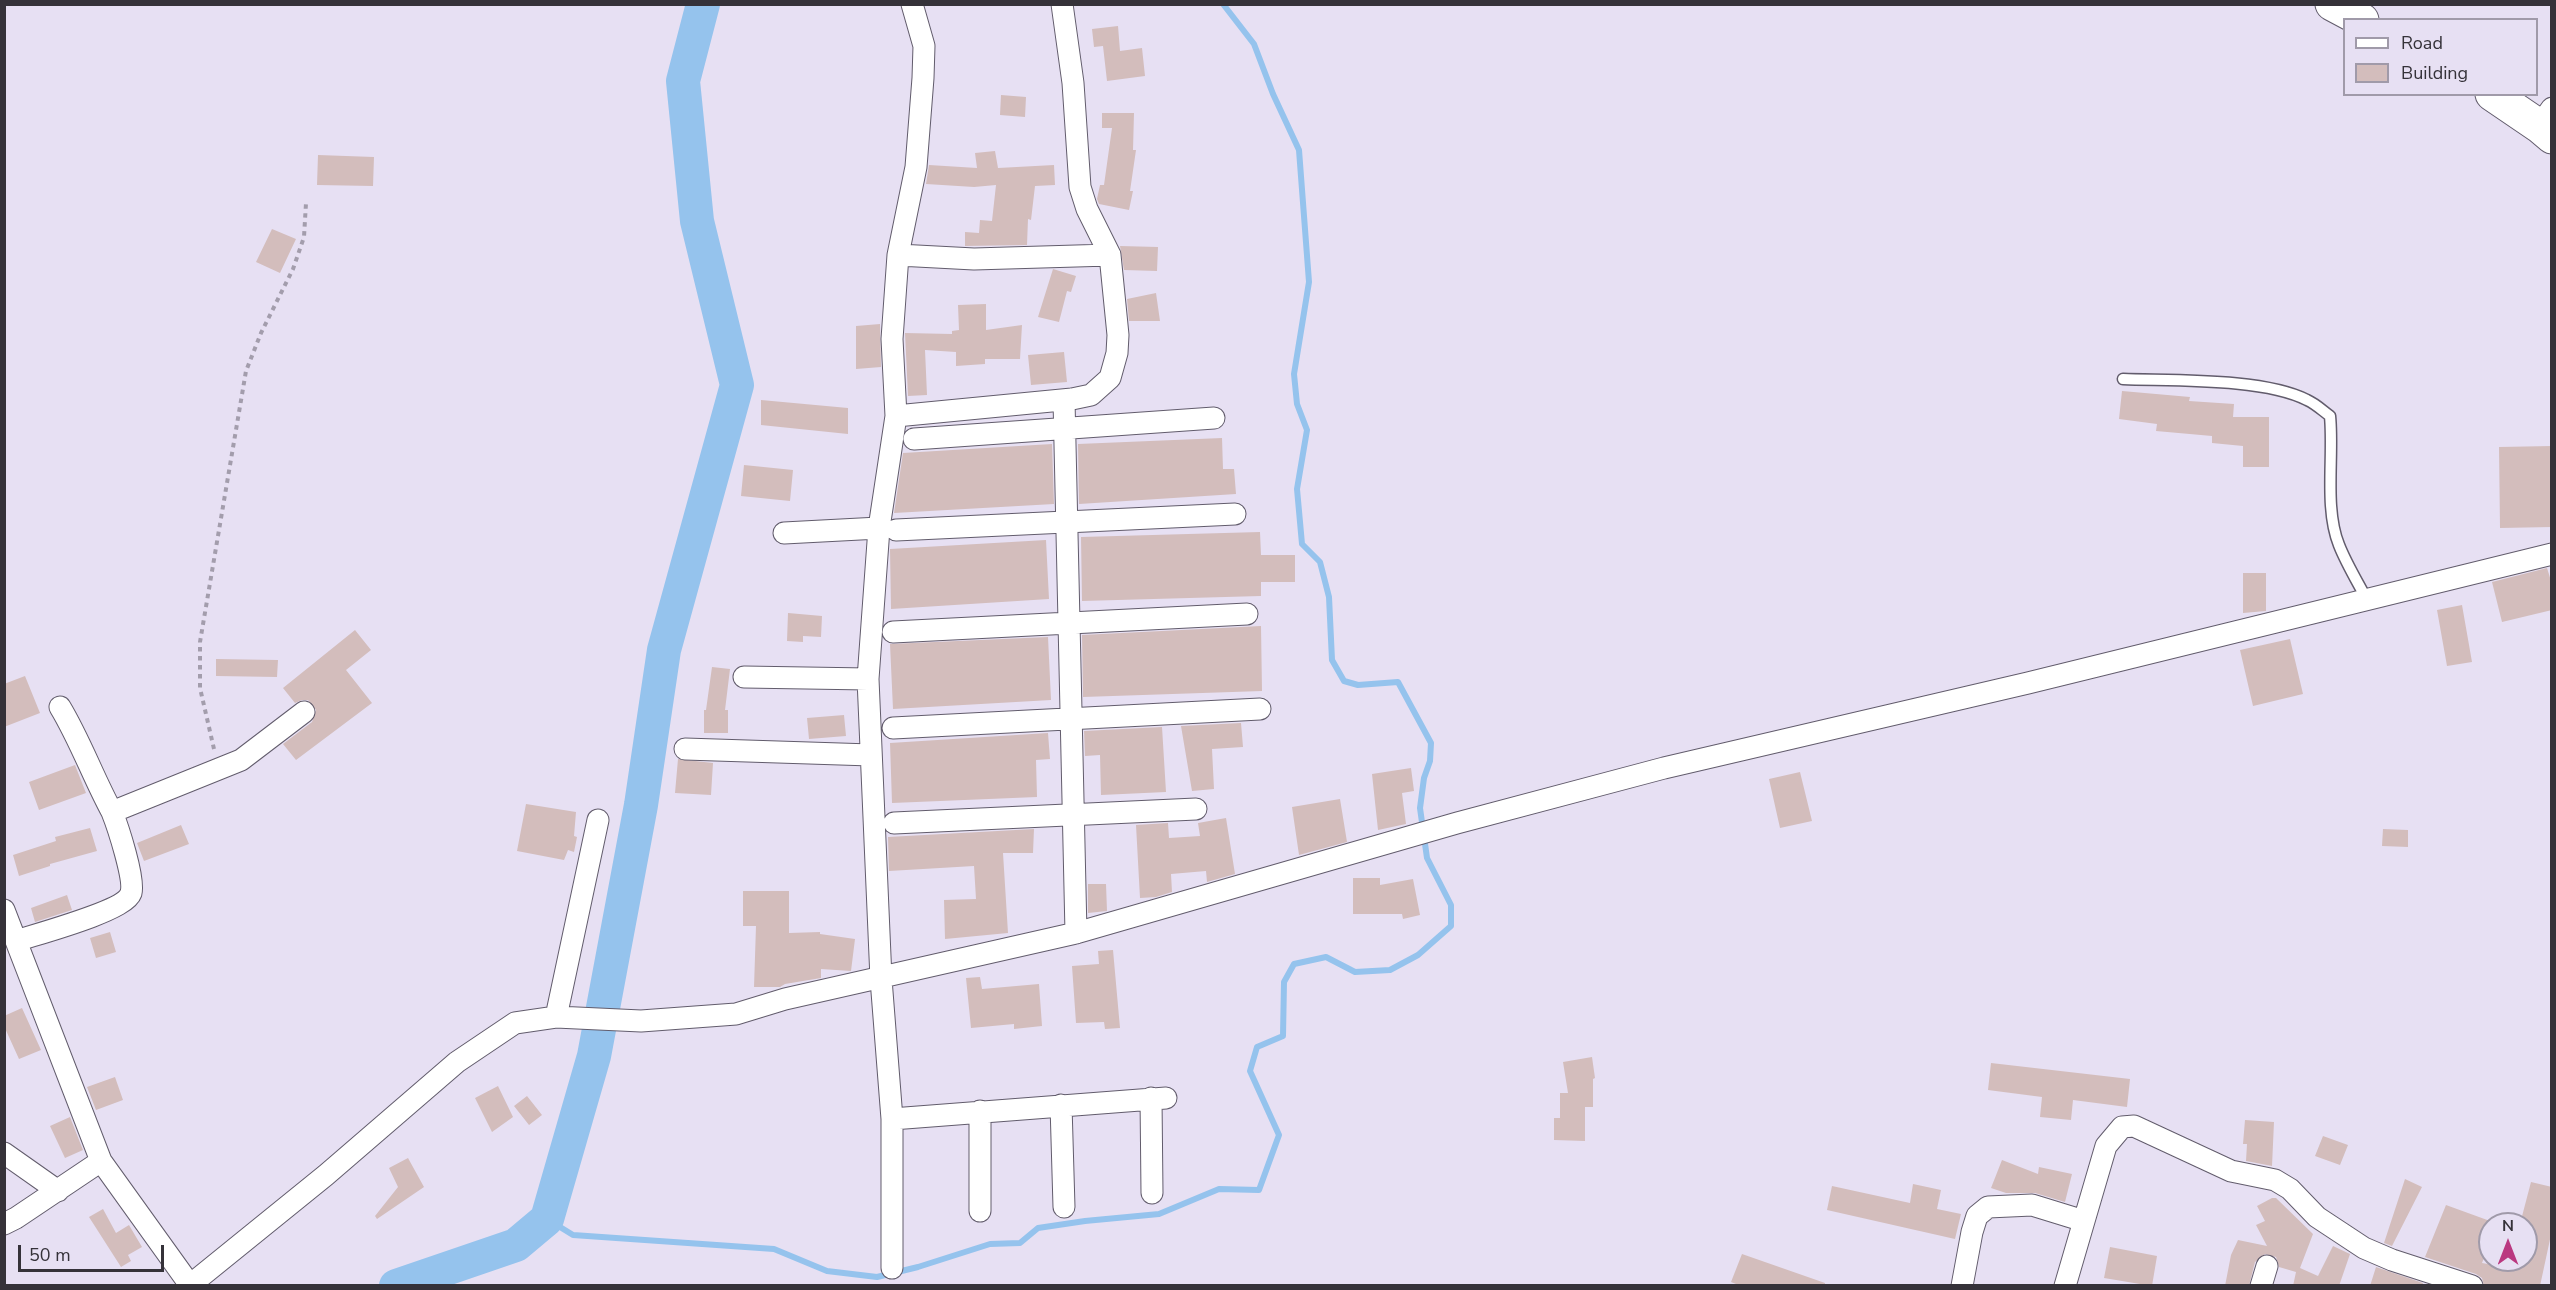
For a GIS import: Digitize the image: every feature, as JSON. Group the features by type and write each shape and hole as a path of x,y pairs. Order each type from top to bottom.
{"highway":[{"path":"2332,4 2358,18"},
{"path":"2496,96 2547,124"}],"street":[{"path":"892,1268 892,1119 880,979 868,679 888,529 896,416 892,339 898,255 916,167 923,78 924,46 912,4"},
{"path":"896,416 1064,400 1091,394 1110,378 1118,335 1110,255 1087,209 1080,187 1073,83 1062,4"},
{"path":"898,255 974,259 1110,255"},
{"path":"1064,400 1076,933"},
{"path":"914,439 1214,418"},
{"path":"784,533 1235,514"},
{"path":"4,910 101,1161 189,1285 326,1175 457,1062 515,1023 556,1017 641,1021 736,1014 785,999 1076,933 1457,823 1664,768 2028,683 2552,554"},
{"path":"893,632 1247,614"},
{"path":"744,676 868,679"},
{"path":"16,941 99,914 127,900 131,893 132,880 112,812 97,784 77,734 60,707"},
{"path":"892,728 1260,709"},
{"path":"112,812 219,771 241,760 304,712"},
{"path":"685,749 871,755"},
{"path":"894,823 1196,809"},
{"path":"556,1017 598,820"},
{"path":"892,1119 1158,1098 1152,1193"},
{"path":"1061,1105 1064,1207"},
{"path":"980,1111 980,1211"},
{"path":"2065,1286 2106,1146 2122,1127 2134,1126 2231,1172 2275,1180 2290,1189 2318,1217 2364,1248 2392,1260 2472,1286"},
{"path":"4,1153 58,1191"},
{"path":"4,1224 101,1161"},
{"path":"1962,1286 1977,1216 1988,1207 2032,1205 2084,1221"}],"lane":[{"path":"2123,379 2217,383 2278,389 2308,400 2330,416 2333,441 2330,498 2338,544 2366,598"}],"path":[{"path":"219,771 200,688 200,642 246,371 261,333 293,269 304,237 306,203"}],"building":[{"path":"1118,26 1120,51 1142,48 1145,76 1107,81 1103,46 1094,47 1092,29"},
{"path":"1001,95 1026,97 1025,117 1000,115"},
{"path":"1102,113 1134,113 1133,150 1136,150 1129,210 1099,204 1097,199 1100,185 1104,185 1112,128 1102,128"},
{"path":"995,151 998,168 1054,165 1055,185 1035,186 1031,220 1028,219 1027,245 965,246 965,232 979,233 980,220 992,221 996,185 974,187 926,184 929,165 977,168 975,153"},
{"path":"318,155 374,157 373,186 317,185"},
{"path":"272,229 296,239 280,273 256,262"},
{"path":"1120,246 1158,247 1157,271 1124,270"},
{"path":"1053,269 1076,276 1071,292 1067,291 1059,322 1038,317"},
{"path":"1156,293 1160,321 1129,321 1127,299"},
{"path":"986,304 986,330 1022,325 1020,359 985,359 985,364 956,366 956,352 925,350 927,395 908,396 905,333 952,334 952,331 959,330 958,305"},
{"path":"880,324 881,367 856,369 856,326"},
{"path":"1064,352 1067,382 1031,385 1028,355"},
{"path":"2122,391 2190,397 2189,401 2234,404 2233,417 2269,417 2269,467 2243,467 2243,446 2212,443 2212,436 2156,431 2157,424 2119,419"},
{"path":"761,400 848,408 848,434 761,425"},
{"path":"1222,438 1223,469 1234,469 1236,494 1079,504 1078,444"},
{"path":"1052,444 1054,504 894,513 903,453"},
{"path":"2552,446 2552,527 2500,528 2499,447"},
{"path":"744,465 793,470 790,501 741,496"},
{"path":"1260,532 1261,555 1295,555 1295,582 1261,582 1261,596 1082,601 1081,537"},
{"path":"1046,540 1049,599 891,609 890,549"},
{"path":"2547,568 2552,584 2552,610 2502,622 2492,582"},
{"path":"2243,573 2266,573 2266,611 2243,613"},
{"path":"2462,605 2472,662 2447,666 2437,610"},
{"path":"788,613 822,616 821,637 803,636 803,642 787,641"},
{"path":"1261,626 1262,691 1083,697 1082,635"},
{"path":"355,630 371,650 346,670 372,703 296,760 283,744 312,722 316,710 308,700 295,703 283,688"},
{"path":"1048,637 1051,700 893,709 890,644"},
{"path":"2290,639 2303,694 2253,706 2240,650"},
{"path":"216,659 278,660 277,677 216,676"},
{"path":"712,667 730,669 725,710 728,710 728,733 704,733 704,710 706,710"},
{"path":"25,676 40,713 4,727 4,684"},
{"path":"844,715 846,736 809,739 807,718"},
{"path":"1241,723 1243,747 1212,749 1214,789 1192,791 1181,726"},
{"path":"1162,727 1166,792 1101,795 1100,755 1085,756 1084,731"},
{"path":"1048,733 1050,759 1036,760 1037,797 892,803 890,743"},
{"path":"678,759 713,763 711,795 675,793"},
{"path":"75,765 86,793 39,810 29,782"},
{"path":"1411,768 1414,791 1402,793 1406,824 1378,830 1372,774"},
{"path":"1800,772 1812,821 1780,828 1769,779"},
{"path":"1340,799 1347,842 1299,855 1292,807"},
{"path":"526,804 576,812 574,836 577,837 574,852 568,850 564,860 517,851"},
{"path":"1226,818 1235,874 1207,882 1206,871 1171,874 1172,892 1156,897 1140,898 1136,825 1168,823 1169,838 1200,836 1198,823"},
{"path":"181,825 189,844 144,861 137,843"},
{"path":"90,828 97,851 50,864 50,866 19,876 13,855 56,841 55,837"},
{"path":"1034,829 1033,853 1003,853 1008,933 945,939 944,900 976,899 974,866 889,871 888,837"},
{"path":"2383,829 2408,830 2408,847 2382,846"},
{"path":"1353,878 1380,878 1380,885 1413,879 1420,915 1403,919 1402,914 1353,914"},
{"path":"1088,884 1106,884 1107,911 1088,913"},
{"path":"743,891 789,891 789,933 820,932 820,934 855,939 851,971 821,969 821,978 785,984 780,987 754,987 756,926 743,926"},
{"path":"67,895 72,910 35,922 31,908"},
{"path":"110,932 116,952 96,958 90,938"},
{"path":"1113,950 1120,1028 1105,1029 1104,1022 1076,1023 1072,966 1099,964 1098,951"},
{"path":"980,977 982,989 1039,984 1042,1026 1014,1029 1014,1024 971,1028 966,978"},
{"path":"22,1008 41,1050 19,1059 4,1026 4,1016"},
{"path":"1592,1057 1595,1078 1593,1079 1593,1107 1585,1107 1585,1141 1554,1140 1554,1118 1560,1118 1560,1093 1568,1093 1563,1062"},
{"path":"1991,1063 2130,1079 2127,1107 2073,1100 2071,1120 2040,1117 2042,1097 1988,1090"},
{"path":"115,1077 123,1100 96,1110 87,1087"},
{"path":"498,1086 513,1117 492,1132 475,1098"},
{"path":"527,1096 542,1115 529,1125 514,1106"},
{"path":"70,1117 83,1150 65,1158 50,1126"},
{"path":"2245,1120 2274,1122 2272,1166 2246,1161 2247,1144 2243,1144"},
{"path":"2323,1136 2348,1145 2340,1165 2315,1156"},
{"path":"408,1158 424,1187 377,1219 375,1216 398,1187 389,1168"},
{"path":"2002,1160 2038,1174 2039,1167 2072,1174 2065,1202 2035,1193 2006,1193 1991,1188"},
{"path":"2405,1179 2422,1187 2392,1246 2384,1243"},
{"path":"2531,1182 2552,1187 2552,1230 2540,1286 2484,1286 2482,1278 2476,1274 2425,1257 2446,1205 2478,1217 2478,1272 2538,1272 2538,1212 2523,1212"},
{"path":"1913,1184 1941,1190 1937,1209 1961,1214 1955,1239 1827,1210 1832,1186 1910,1203"},
{"path":"2276,1198 2313,1234 2300,1268 2318,1276 2333,1246 2350,1254 2339,1286 2293,1286 2296,1272 2279,1267 2276,1257 2265,1254 2255,1262 2249,1286 2225,1286 2231,1255 2238,1240 2267,1246 2256,1225 2265,1221 2257,1206"},
{"path":"103,1209 116,1233 129,1225 142,1247 128,1255 131,1261 121,1267 89,1217"},
{"path":"2110,1247 2157,1256 2152,1286 2104,1278"},
{"path":"1742,1254 1825,1283 1825,1286 1741,1286 1731,1282"},
{"path":"2376,1267 2423,1283 2422,1286 2370,1286"}],"waterway":[{"path":"396,1286 516,1245 547,1219 594,1056 641,805 664,650 737,385 697,221 683,81 703,4"},
{"path":"547,1219 573,1235 774,1249 827,1271 877,1277 918,1267 990,1244 1020,1243 1038,1228 1159,1214 1219,1189 1259,1190 1279,1135 1250,1071 1257,1047 1283,1036 1284,982 1294,964 1326,957 1355,972 1390,970 1418,955 1451,926 1451,905 1427,858 1420,808 1424,778 1430,761 1431,743 1398,682 1358,685 1344,681 1332,660 1329,597 1320,562 1302,544 1297,489 1307,430 1297,404 1294,374 1309,282 1299,150 1273,94 1254,44 1223,4"}]}
